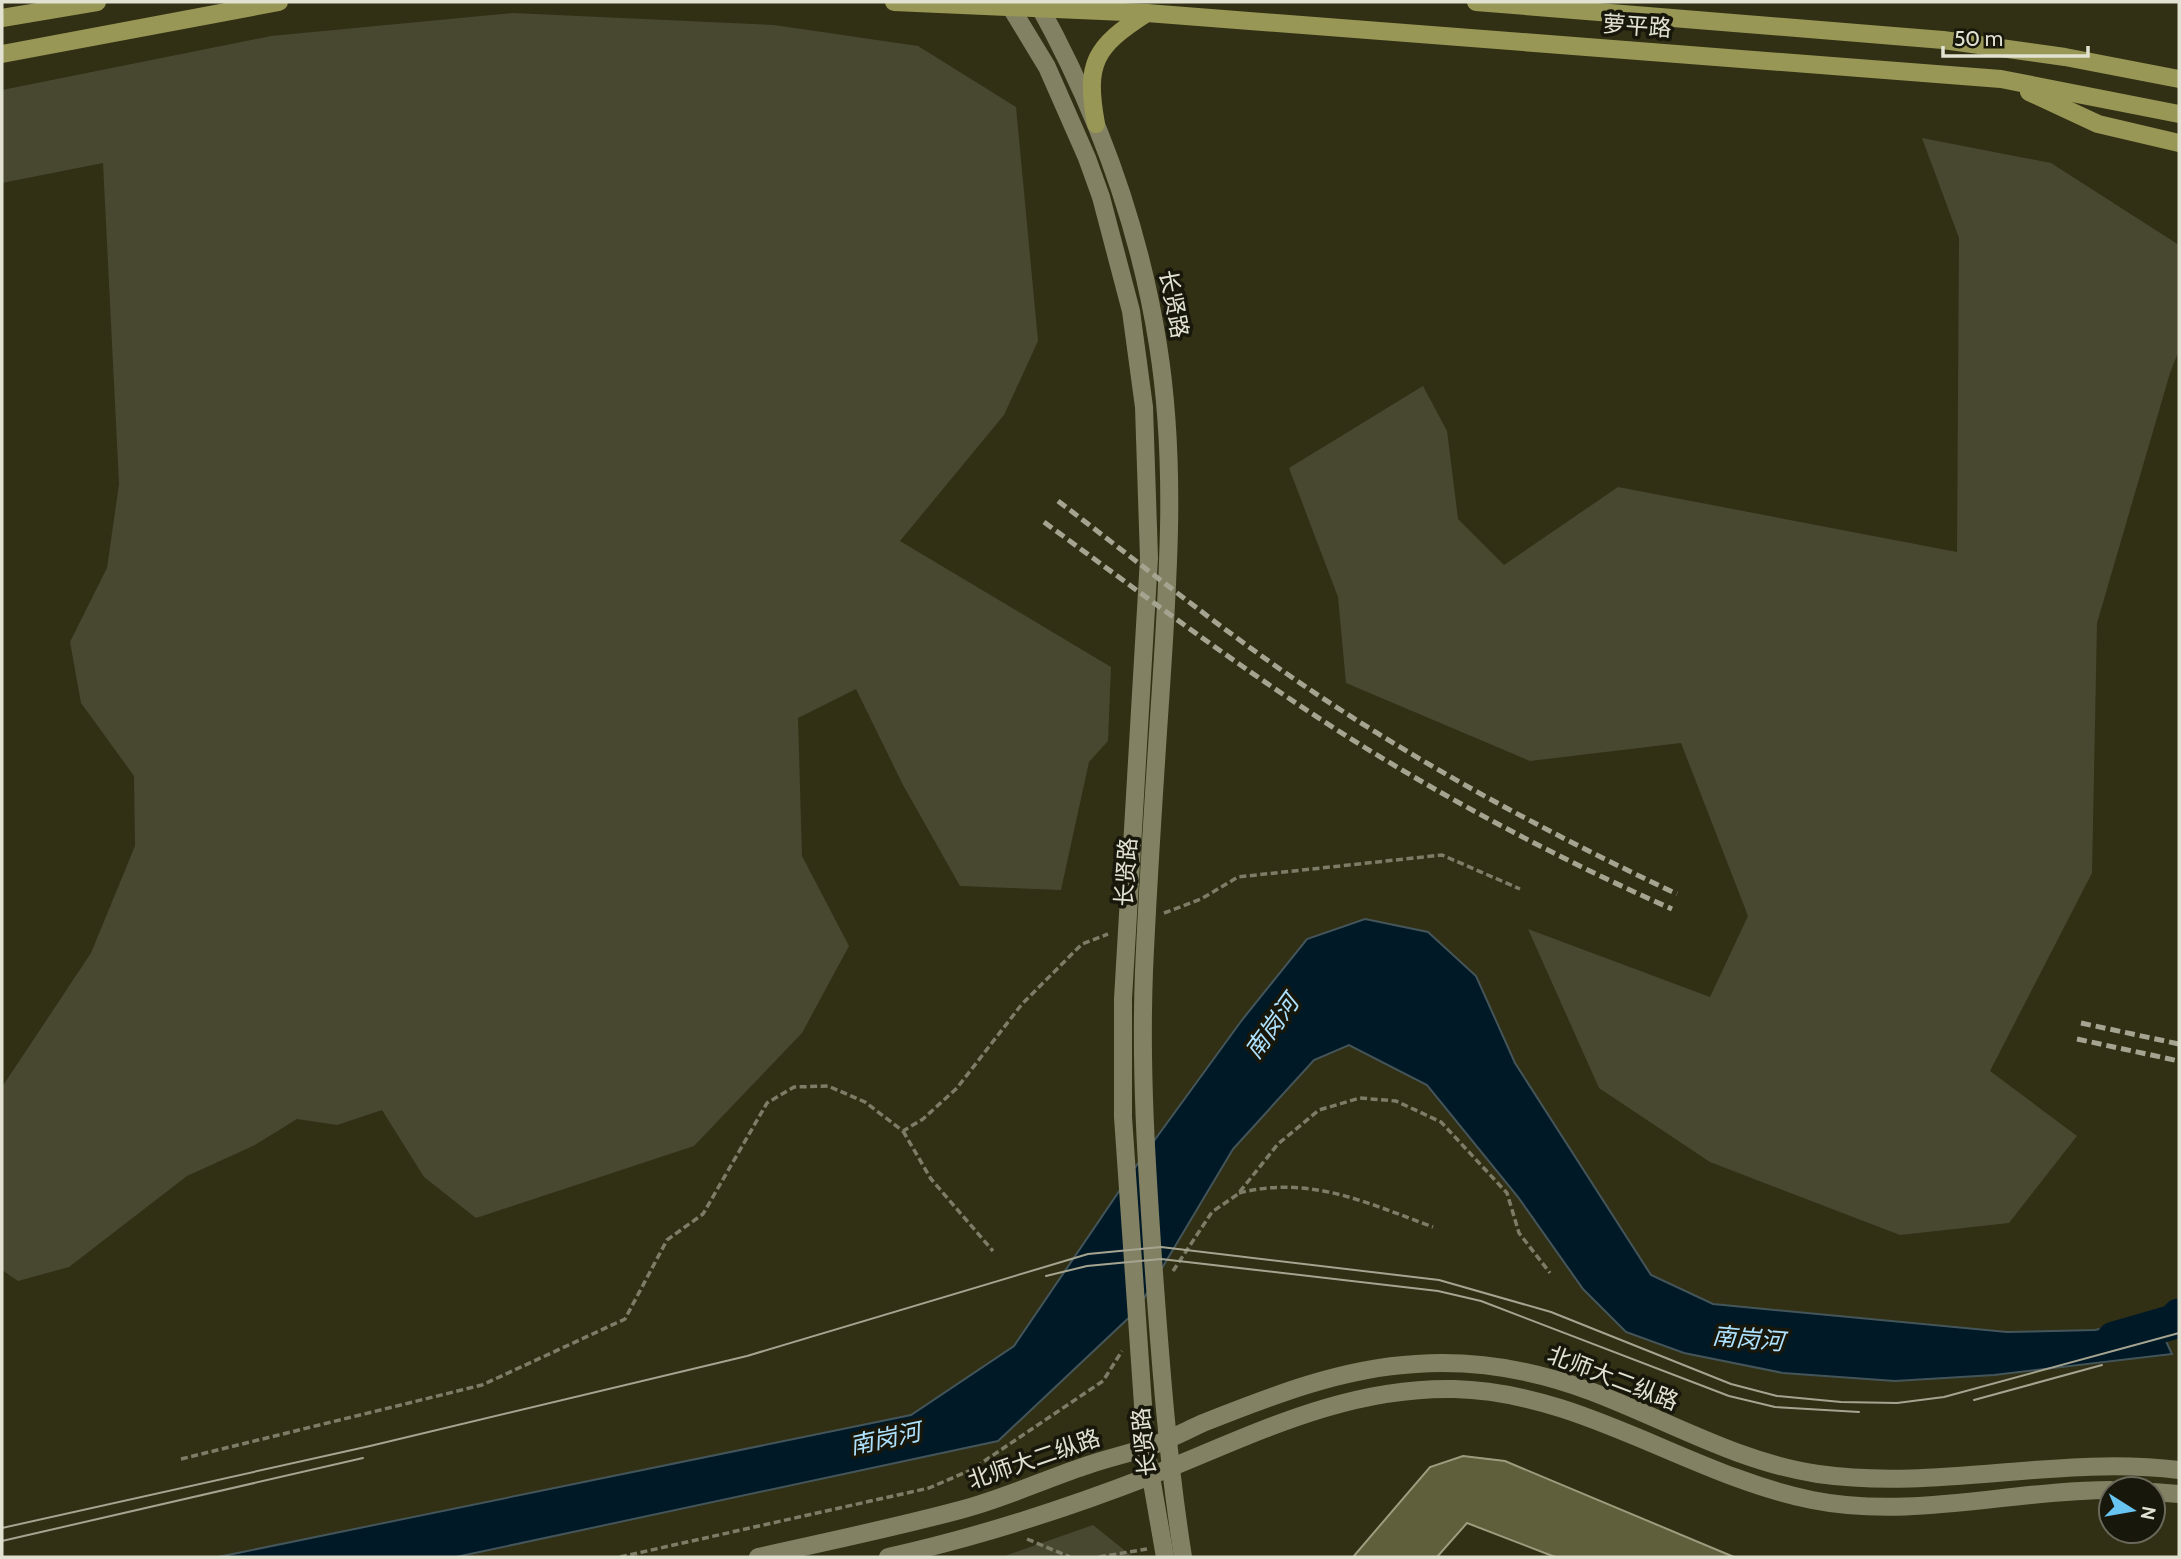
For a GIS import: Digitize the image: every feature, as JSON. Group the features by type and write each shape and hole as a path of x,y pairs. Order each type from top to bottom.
{"main road":[{"path":"2,18 97,2"},
{"path":"2,54 279,2"},
{"name":"萝平路","path":"894,2 1039,5 2001,79 2179,114"},
{"name":"萝平路","path":"1476,2 1943,40 2065,57 2179,79"},
{"path":"1096,124 1090,82 1099,52 1122,29 1147,13"},
{"path":"2001,79 2098,124 2179,144"}],"street":[{"name":"长贤路","path":"1009,4 1047,67 1101,197 1131,311 1148,466 1149,558 1122,1062 1125,1164 1146,1448 1164,1552"},
{"name":"长贤路","path":"1039,5 1096,124 1121,194 1147,285 1158,345 1170,482 1143,1046 1148,1184 1160,1357 1170,1467 1184,1557"},
{"name":"北师大二纵路","path":"758,1557 961,1510 1086,1465 1146,1448 1292,1389 1334,1377 1414,1364 1473,1364 1513,1369 1550,1378 1591,1391 1717,1445 1814,1473 1863,1479 1928,1479 2096,1466 2137,1465 2179,1470"},
{"name":"北师大二纵路","path":"888,1557 979,1535 1104,1493 1326,1405 1396,1392 1454,1389 1509,1395 1549,1405 1625,1430 1739,1479 1813,1500 1875,1507 2097,1490"}],"path":[{"path":"1153,917 1201,899 1238,877 1443,855 1520,889"},
{"path":"903,1131 923,1119 957,1088 1022,1003 1082,944 1118,930"},
{"path":"181,1459 482,1385 625,1319 667,1240 703,1214 767,1103 794,1087 828,1086 865,1102 903,1131 930,1179 993,1251"},
{"path":"1238,1194 1265,1187 1332,1190 1433,1227"},
{"path":"1099,1557 1164,1552"}],"shaded area":[{"path":"513,13 774,25 918,46 1016,107 1038,341 1004,415 900,541 1111,667 1108,741 1089,762 1061,890 960,886 903,785 856,689 798,718 802,856 849,946 802,1033 694,1146 476,1218 424,1177 382,1110 337,1125 297,1119 253,1146 187,1176 69,1267 18,1281 2,1270 2,1087 91,953 135,846 134,776 81,703 70,642 107,568 119,484 103,163 2,183 2,90 271,36"},
{"path":"1922,138 2051,163 2179,245 2179,350 2097,623 2092,873 1990,1071 2077,1136 2009,1223 1900,1235 1710,1162 1599,1088 1528,929 1710,997 1748,916 1681,743 1530,761 1346,683 1338,597 1289,468 1423,386 1447,431 1458,519 1504,565 1618,487 1957,552 1959,238"},
{"path":"1093,1525 1133,1557 1002,1557"}],"water":[{"path":"1365,919 1428,932 1476,976 1515,1063 1651,1275 1713,1304 2007,1332 2095,1330 2155,1318 2172,1354 1994,1375 1895,1381 1783,1373 1684,1353 1626,1332 1583,1289 1518,1197 1427,1085 1349,1045 1314,1060 1233,1149 1137,1310 998,1441 456,1557 218,1557 911,1415 1014,1346 1143,1156 1242,1020 1307,939"}],"building":[{"path":"1463,1456 1505,1461 1734,1557 1555,1557 1467,1523 1437,1557 1353,1557 1430,1467"}],"waterway":[{"name":"南岗河","path":"2114,1339 2173,1322 2179,1316"}],"tram line":[{"path":"2,1528 370,1446 747,1356 1088,1254 1161,1247 1439,1280 1551,1312 1731,1384 1777,1396 1841,1402 1897,1403 1944,1397 2179,1333"},
{"path":"1046,1276 1087,1266 1161,1259 1438,1291 1481,1301 1729,1396 1775,1407 1859,1412"},
{"path":"1974,1400 2102,1365"},
{"path":"2,1541 363,1458"}],"railway":[{"path":"1058,501 1254,650 1364,725 1495,802 1677,894"},
{"path":"1044,522 1242,666 1364,747 1515,833 1672,909"},
{"path":"2081,1023 2179,1044"},
{"path":"2077,1039 2179,1061"}]}
